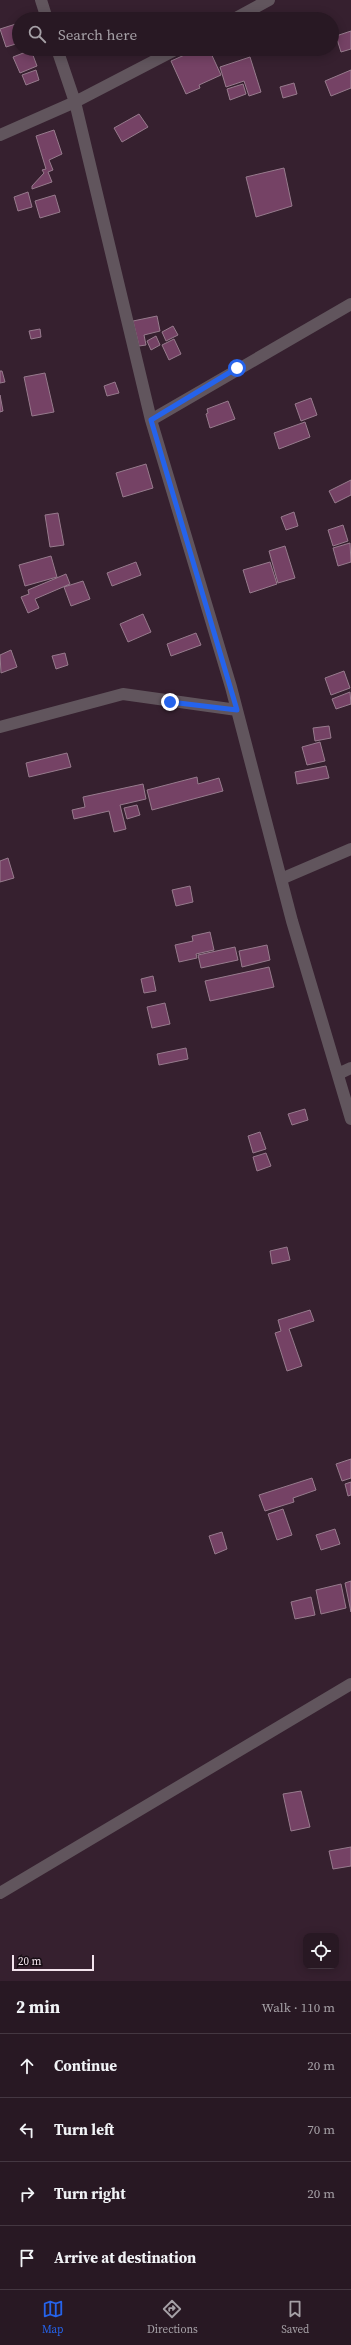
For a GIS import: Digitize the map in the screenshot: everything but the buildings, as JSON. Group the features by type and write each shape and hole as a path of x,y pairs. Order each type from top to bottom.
{"street":[{"path":"41,0 45,12"},
{"path":"247,12 269,0"},
{"path":"59,56 75,102 151,420 237,710 282,879 351,1119"},
{"path":"0,135 75,102 164,56"},
{"path":"151,420 351,304"},
{"path":"0,726 123,694 237,710"},
{"path":"282,879 351,849"},
{"path":"338,1074 351,1068"},
{"path":"0,1893 351,1684"}],"route":[{"path":"170,702 237,710 151,420 237,368"}]}
